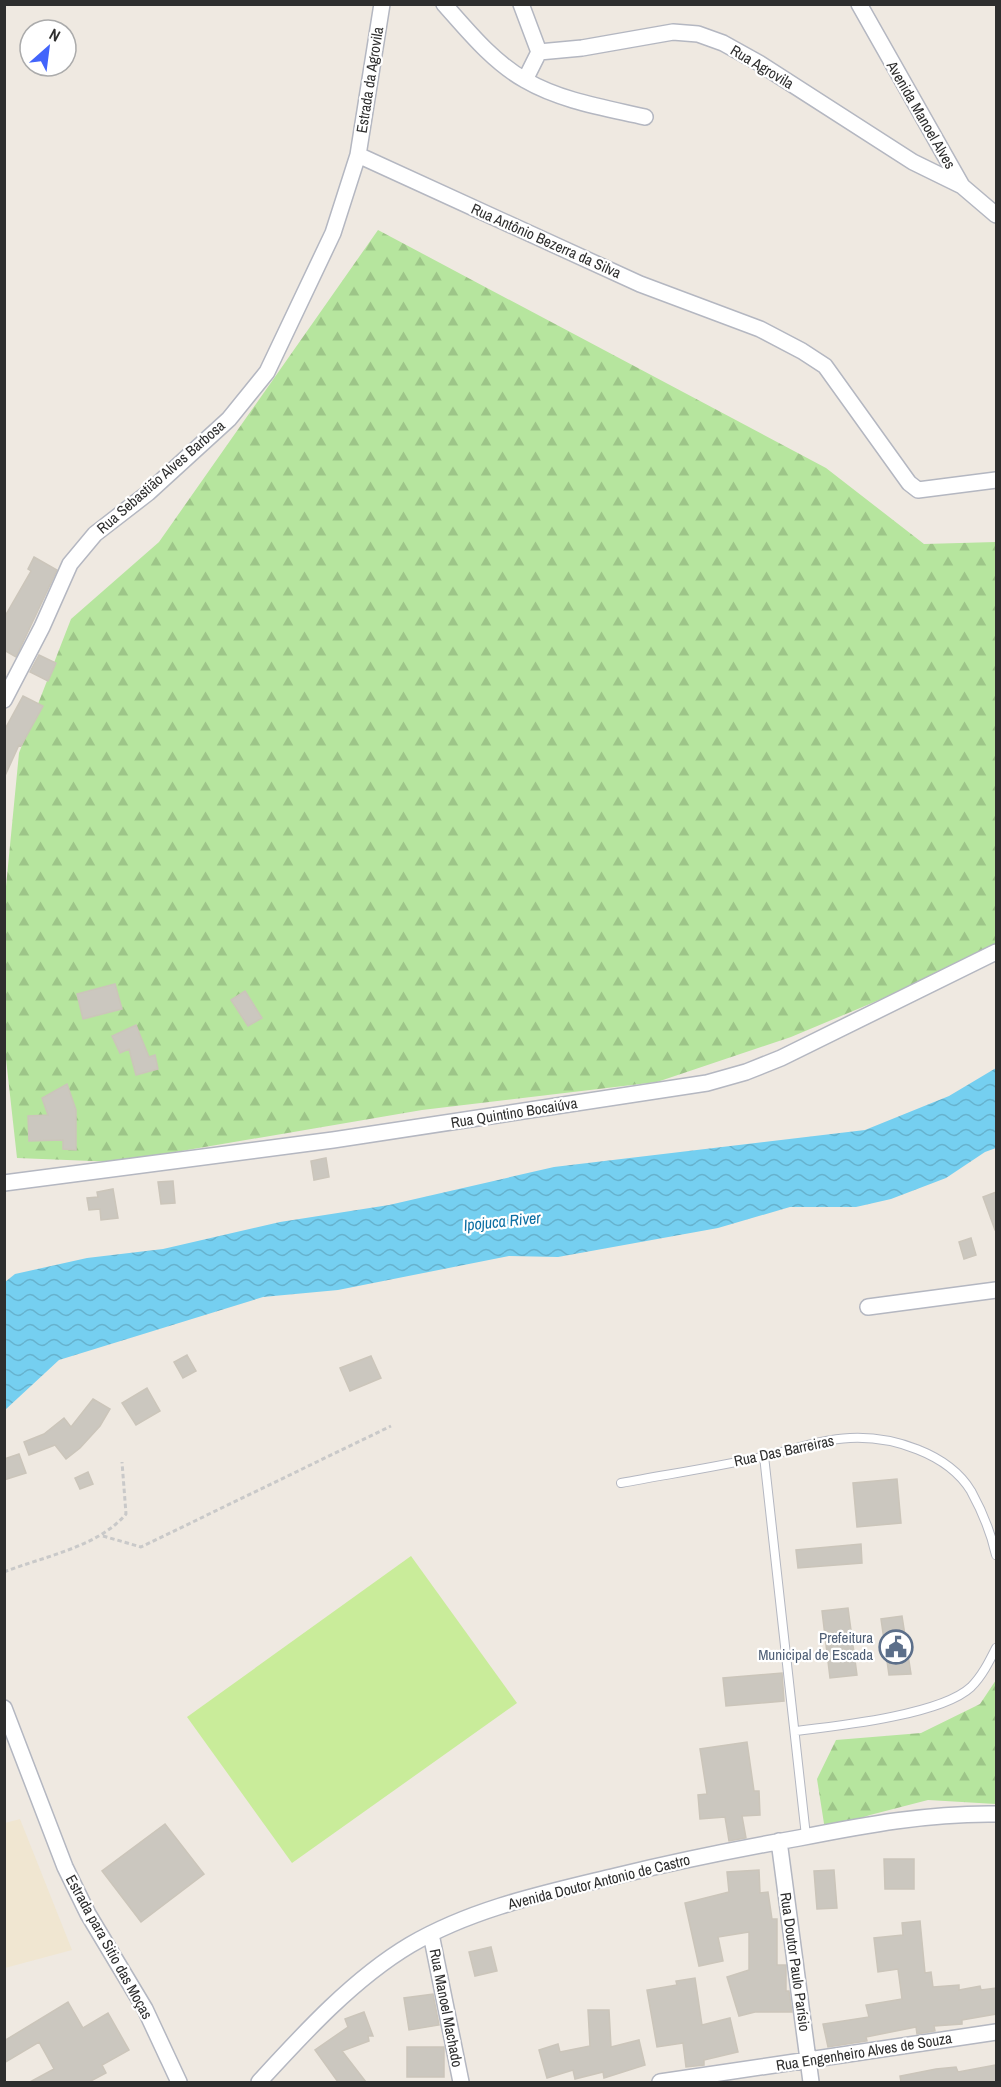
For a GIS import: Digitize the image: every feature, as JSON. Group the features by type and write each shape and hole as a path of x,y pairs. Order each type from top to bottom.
{"street":[{"name":"Estrada da Agrovila","path":"358,155 382,4"},
{"path":"444,4 481,46 525,80 568,98 645,117"},
{"path":"521,4 539,52 525,80"},
{"name":"Avenida Manoel Alves","path":"859,4 962,186 996,215"},
{"name":"Rua Agrovila","path":"539,52 582,48 673,32 698,34 723,43 759,63 913,162 962,186"},
{"name":"Rua Antônio Bezerra da Silva","path":"358,155 640,284 735,322 760,329 825,366 909,483 918,490 996,480"},
{"name":"Rua Sebastião Alves Barbosa","path":"4,700 42,627 69,564 95,534 148,493 229,419 267,372 333,233 358,155"},
{"name":"Rua Quintino Bocaiúva","path":"5,1181 333,1140 707,1083 746,1072 781,1058 996,952"},
{"path":"868,1306 996,1290"},
{"name":"Estrada para Sitio das Moças","path":"4,1708 65,1867 88,1914 145,2008 179,2082"},
{"name":"Avenida Doutor Antonio de Castro","path":"259,2082 340,2001 379,1968 431,1934 524,1899 685,1859 778,1841 923,1816 996,1814"},
{"name":"Rua Doutor Paulo Parísio","path":"778,1841 811,2082"},
{"name":"Rua Manoel Machado","path":"431,1934 461,2082"},
{"name":"Rua Engenheiro Alves de Souza","path":"660,2082 809,2062 996,2032"}],"lane":[{"name":"Rua Das Barreiras","path":"621,1483 764,1456 825,1441 850,1438 885,1441 921,1452 952,1470 970,1490 991,1535 996,1555"},
{"path":"764,1456 806,1836"},
{"path":"796,1731 873,1720 949,1700 969,1688 985,1670 996,1648"}],"path":[{"path":"103,1536 141,1547 391,1426"},
{"path":"4,1572 103,1536 126,1514 122,1462"}],"shaded area":[{"path":"20,1819 72,1950 5,1968 5,1823"}],"green space":[{"path":"378,230 826,468 924,544 996,542 996,951 791,1037 657,1082 422,1110 117,1162 17,1158 4,1041 4,907 19,753 71,619 159,542"},
{"path":"411,1556 517,1703 292,1863 187,1717"},
{"path":"996,1680 996,1804 928,1800 870,1815 825,1830 817,1779 836,1740 921,1733 980,1704"}],"water":[{"name":"Ipojuca River","path":"996,1068 996,1148 985,1152 946,1178 891,1199 856,1207 790,1207 718,1228 558,1257 509,1256 338,1290 263,1297 59,1360 5,1410 5,1282 15,1274 87,1258 163,1249 280,1222 389,1205 554,1167 865,1130 949,1096"}],"building":[{"path":"34,557 57,570 16,657 4,650 4,618 31,571 28,569"},
{"path":"39,655 56,663 48,681 30,672"},
{"path":"23,696 43,706 21,746 19,745 4,778 4,731"},
{"path":"115,984 122,1009 83,1019 77,994"},
{"path":"245,991 262,1018 248,1026 231,1000"},
{"path":"136,1025 149,1057 155,1055 158,1069 136,1075 129,1049 120,1053 112,1036"},
{"path":"67,1084 76,1110 76,1150 63,1149 63,1140 29,1141 28,1116 48,1115 42,1098"},
{"path":"326,1158 329,1177 314,1180 311,1161"},
{"path":"173,1181 175,1203 161,1204 158,1182"},
{"path":"113,1189 118,1218 101,1220 100,1209 89,1210 87,1198 98,1197 97,1192"},
{"path":"996,1192 996,1230 995,1230 983,1197"},
{"path":"971,1238 976,1255 964,1259 959,1242"},
{"path":"187,1355 196,1371 183,1378 174,1362"},
{"path":"371,1356 381,1378 350,1391 340,1368"},
{"path":"147,1388 160,1411 136,1425 122,1403"},
{"path":"93,1399 110,1409 100,1426 80,1448 66,1459 55,1445 29,1455 24,1442 44,1434 64,1418 71,1427"},
{"path":"19,1454 26,1473 4,1480 4,1459"},
{"path":"88,1472 93,1484 80,1489 75,1478"},
{"path":"897,1479 901,1523 857,1527 853,1483"},
{"path":"861,1544 862,1563 798,1568 796,1550"},
{"path":"848,1608 857,1675 830,1678 822,1611"},
{"name":"Prefeitura Municipal de Escada","path":"902,1616 911,1674 889,1675 881,1619"},
{"path":"782,1673 784,1701 726,1706 723,1678"},
{"path":"747,1742 754,1791 759,1791 760,1815 742,1816 746,1838 729,1841 725,1817 700,1819 698,1795 707,1794 700,1749"},
{"path":"165,1824 204,1874 141,1922 102,1871"},
{"path":"884,1859 914,1859 914,1889 885,1889"},
{"path":"759,1870 760,1893 768,1892 772,1919 777,1919 777,1965 786,1965 786,1991 789,1991 792,2012 755,2012 739,2016 727,1977 749,1970 749,1932 718,1937 723,1961 699,1966 685,1903 729,1892 727,1872"},
{"path":"834,1870 837,1908 817,1909 814,1871"},
{"path":"920,1921 925,1973 931,1972 933,1987 959,1985 959,1990 980,1986 981,1990 996,1988 996,2014 962,2020 962,2024 934,2026 935,2031 917,2034 916,2027 866,2037 867,2041 828,2047 823,2024 869,2017 866,2005 902,1999 898,1969 878,1972 874,1938 903,1935 902,1923"},
{"path":"491,1947 497,1971 475,1976 469,1952"},
{"path":"695,1978 702,2025 730,2018 738,2052 704,2060 704,2065 686,2067 683,2043 657,2047 647,1990 677,1985 676,1981"},
{"path":"433,1994 439,2025 409,2030 404,1998"},
{"path":"68,2002 83,2028 108,2013 129,2050 102,2065 106,2073 89,2082 30,2082 54,2069 39,2042 4,2063 4,2041"},
{"path":"588,2010 609,2010 611,2047 639,2040 645,2065 604,2078 603,2072 575,2079 573,2070 547,2078 539,2050 558,2044 560,2052 590,2046"},
{"path":"364,2012 373,2036 368,2036 369,2041 342,2051 366,2082 338,2082 315,2050 348,2027 345,2019"},
{"path":"407,2047 444,2047 444,2077 407,2077"},
{"path":"996,2065 996,2082 901,2082 900,2076 936,2069 956,2067 958,2072"}],"place":[{"name":"Prefeitura Municipal de Escada","path":"896,1647"}]}
